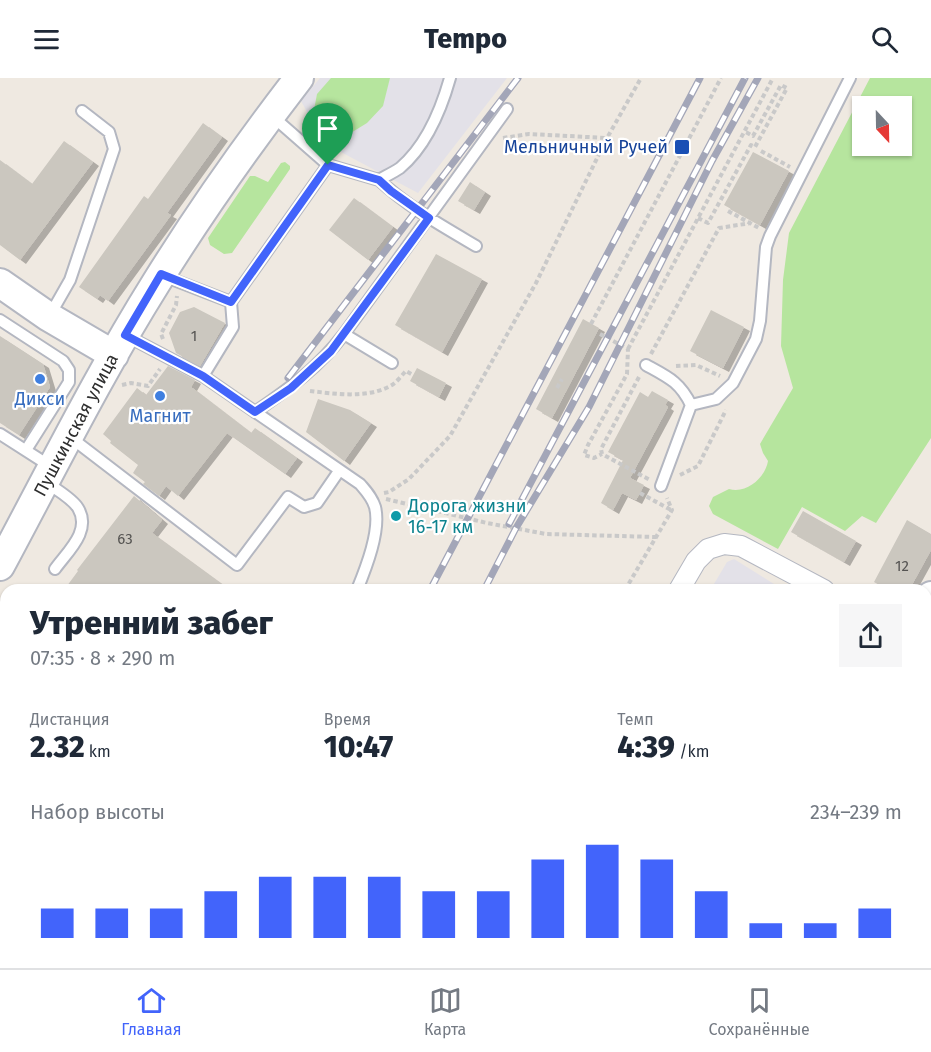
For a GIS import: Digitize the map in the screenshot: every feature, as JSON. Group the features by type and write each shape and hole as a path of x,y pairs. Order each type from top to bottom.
{"street":[{"name":"Пушкинская улица","path":"0,566 69,437 80,389 120,345 161,274 217,188 299,78"},
{"path":"0,283 49,317 120,345"},
{"path":"683,584 696,561 708,549 724,544 741,546 813,584"}],"lane":[{"path":"379,180 399,168 416,151 431,126 450,78"},
{"path":"692,405 716,399 733,383 756,339 760,321 766,247 850,78"},
{"path":"255,412 291,388 331,351 507,109"},
{"path":"49,317 70,280 114,149 109,132 82,111"},
{"path":"270,115 328,165 379,180 429,218 476,246"},
{"path":"203,376 233,327 231,302 328,165"},
{"path":"161,274 231,302"},
{"path":"0,320 63,361 80,389 26,450"},
{"path":"344,334 392,363"},
{"path":"120,345 169,358 203,376 360,484 370,496 376,510 374,541 359,584"},
{"path":"646,365 673,380 685,392 692,405 661,486"},
{"path":"0,434 26,450 78,507 83,520 81,533 55,568"},
{"path":"69,437 237,565 288,496 304,507 317,503 339,471"}],"path":[{"path":"370,496 389,492 409,479 450,436 536,283 607,138 641,78"},
{"path":"591,324 721,78"},
{"path":"602,454 594,458 584,454 627,374 628,349 774,78"},
{"path":"698,218 708,223 734,181 751,145 754,147 787,88 781,85 753,136 744,131"},
{"path":"485,139 529,134 607,138"},
{"path":"761,152 801,173"},
{"path":"728,211 771,234"},
{"path":"600,334 628,349"},
{"path":"120,386 131,383 149,387 169,358"},
{"path":"661,486 698,466 729,405 733,383 696,364 671,366"},
{"path":"291,388 351,394 393,385 406,371 413,375"},
{"path":"557,388 562,379"},
{"path":"629,584 672,510 640,493"},
{"path":"370,496 546,534 656,537"}],"shaded area":[{"path":"320,78 507,78 418,193 324,143 301,101"},
{"path":"734,559 774,584 714,584 727,562"}],"green space":[{"path":"331,78 390,78 383,106 367,123 341,139 329,137 314,110 317,94"},
{"path":"870,78 931,78 931,438 876,523 862,516 845,531 802,507 778,549 713,514 709,506 713,497 729,489 748,487 759,479 768,461 760,444 793,388 781,346 783,280 789,233 852,112 852,156 912,156 912,96 861,96"},
{"path":"285,162 290,169 232,253 224,254 210,245 208,238 250,176 268,182 281,163"}],"building":[{"path":"203,123 222,137 167,213 171,215 108,301 100,295 97,299 79,287 144,196 148,199"},
{"path":"64,141 93,162 20,260 0,245 0,160 32,184"},
{"path":"753,152 789,171 760,225 724,205"},
{"path":"470,182 485,192 474,210 458,201"},
{"path":"354,198 393,227 368,260 329,230"},
{"path":"436,254 482,279 442,352 395,325"},
{"path":"194,307 225,323 200,366 176,353 169,333 180,312"},
{"path":"711,310 744,327 723,368 690,351"},
{"path":"583,319 599,328 552,418 536,409"},
{"path":"0,336 43,364 50,387 19,435 0,423"},
{"path":"168,366 195,380 191,387 251,433 255,428 297,458 285,474 227,433 178,496 166,486 159,496 143,484 145,482 133,473 138,465 110,443 111,441 103,434 137,388 146,395"},
{"path":"417,368 446,383 439,397 410,381"},
{"path":"652,391 668,400 665,405 668,407 630,478 644,485 636,500 622,493 613,510 601,503 623,460 608,452 640,392 648,397"},
{"path":"318,399 350,410 371,423 344,461 306,432"},
{"path":"134,496 162,520 152,533 222,584 68,584"},
{"path":"803,511 856,541 844,562 791,532"},
{"path":"907,520 931,534 931,550 912,584 878,584 874,582"}],"railway":[{"path":"288,378 518,78"},
{"path":"433,584 700,78"},
{"path":"509,524 745,78"},
{"path":"487,584 516,528 589,407 712,161 758,78"}],"place":[{"name":"Мельничный Ручей","path":"682,147"},
{"name":"Дикси","path":"40,379"},
{"name":"Магнит","path":"160,396"},
{"name":"Дорога жизни 16-17 км","path":"396,516"}],"route":[{"path":"328,165 379,180 429,218 331,351 291,388 255,412 203,376 125,335 161,274 231,302 328,165"}]}
